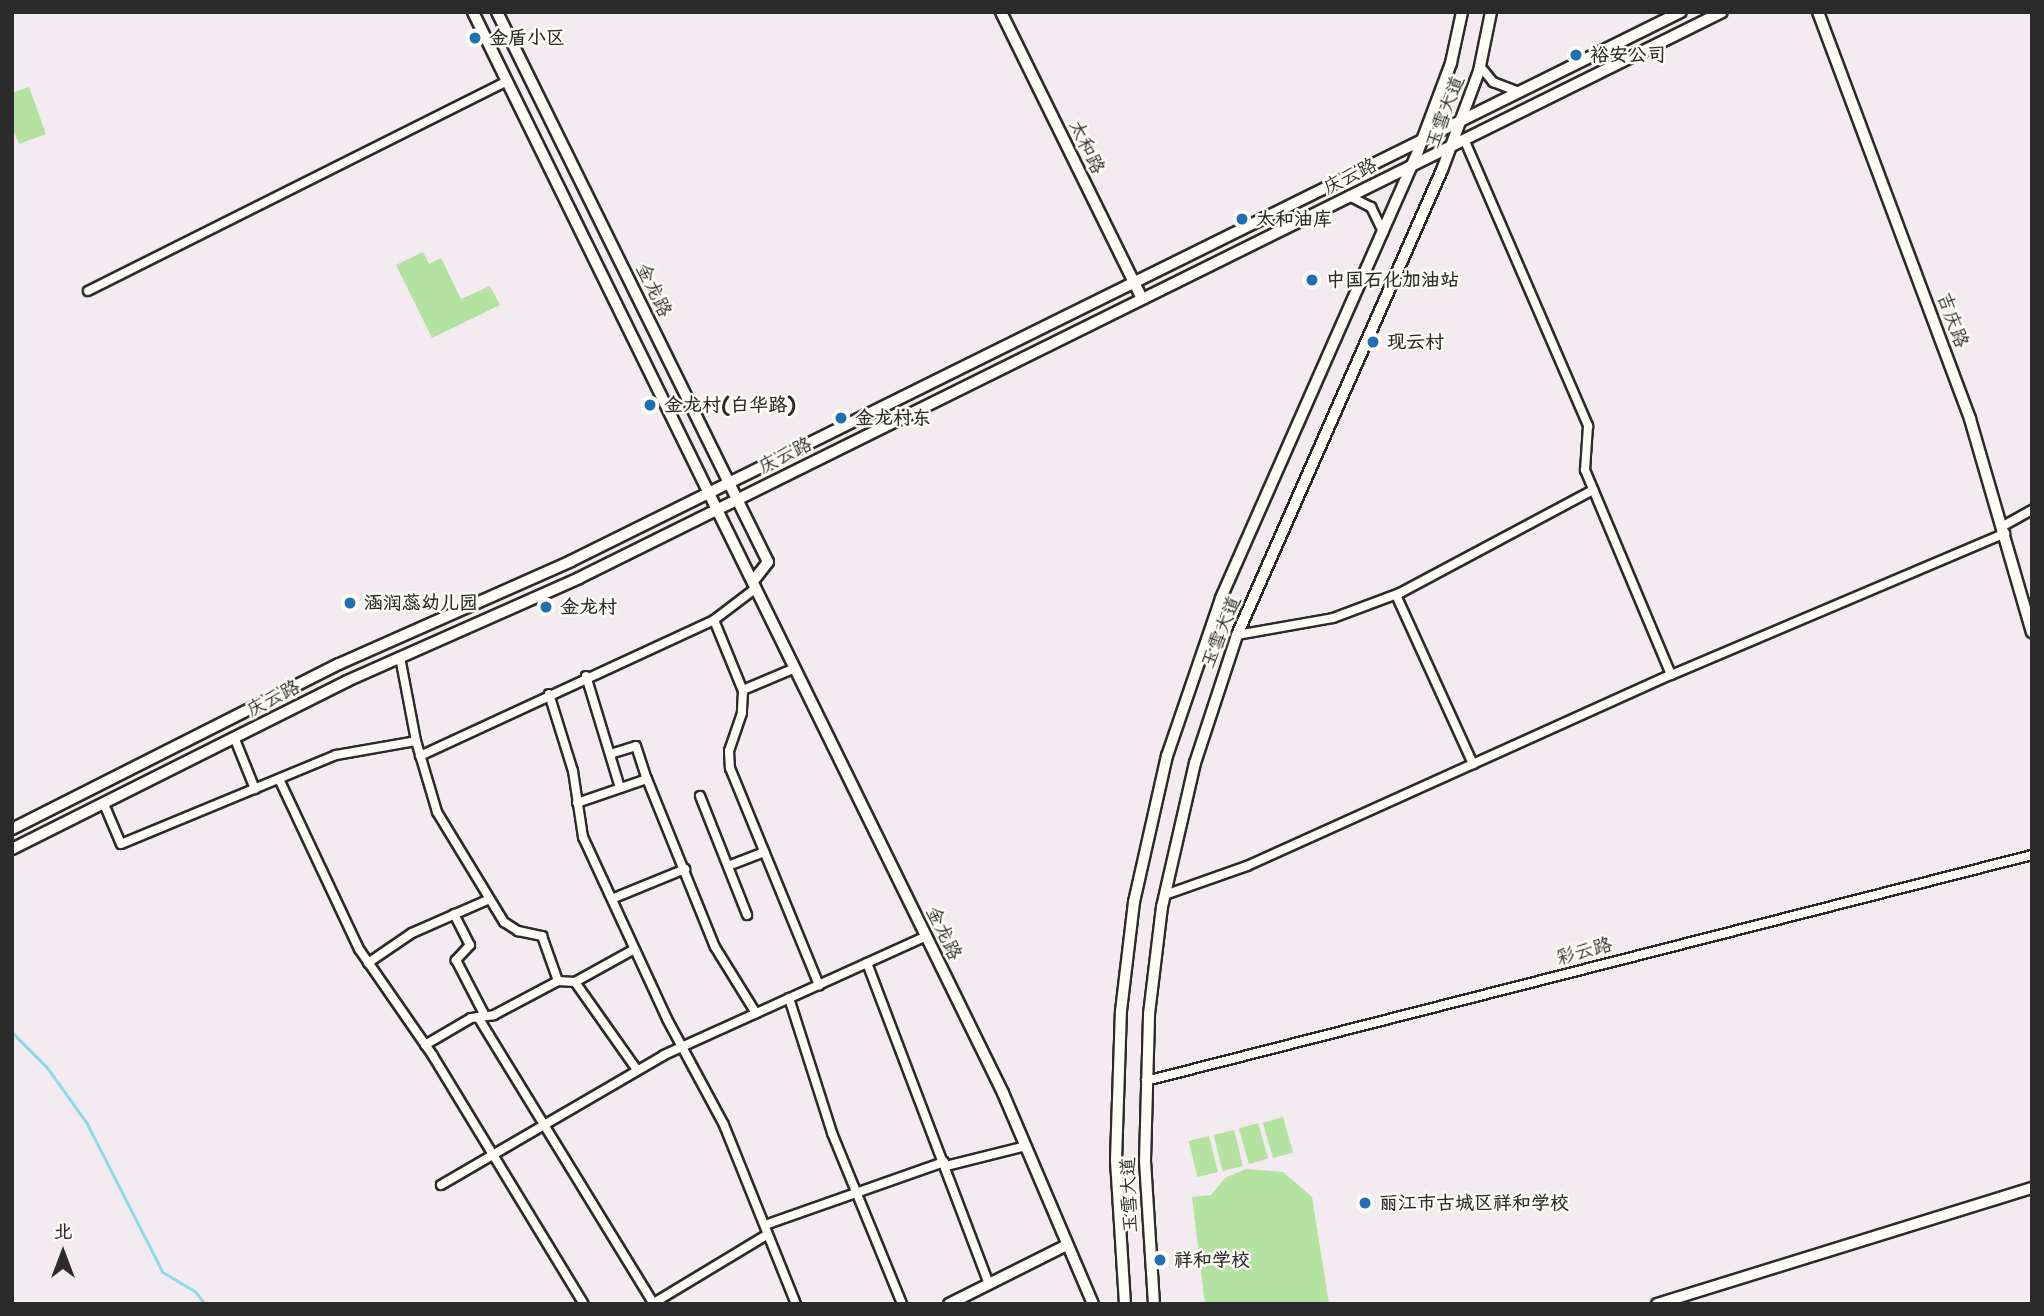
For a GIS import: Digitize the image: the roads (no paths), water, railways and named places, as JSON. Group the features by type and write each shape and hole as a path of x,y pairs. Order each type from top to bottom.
{"main road":[{"name":"金龙路","path":"473,12 926,936 1026,1146 1093,1304"},
{"name":"金龙路","path":"497,12 768,562 755,585"},
{"name":"太和路","path":"1001,12 1142,298"},
{"name":"玉雪大道","path":"1125,1304 1116,1160 1118,1050 1129,937 1148,830 1178,717 1210,625 1423,139 1451,63 1462,12"},
{"name":"玉雪大道","path":"1154,1304 1146,1211 1146,1081 1165,895 1195,763 1237,635 1461,121 1480,66 1491,12"},
{"name":"庆云路","path":"12,829 327,669 571,561 1681,12"},
{"name":"庆云路","path":"12,849 400,657 579,578 1722,12"},
{"name":"吉庆路","path":"1820,12 1949,358 2004,529 2032,632"},
{"path":"1657,1304 2032,1188"},
{"path":"949,1304 988,1282 1067,1245"}],"street":[{"path":"1480,66 1499,86 1519,92"},
{"path":"88,291 507,81"},
{"path":"1464,139 1588,426 1585,470 1671,675"},
{"path":"1349,196 1375,212 1383,235"},
{"path":"1237,635 1324,621 1396,595 1593,490"},
{"path":"1165,895 1247,866 2004,529 2032,510"},
{"path":"420,756 586,676 714,620 755,585"},
{"path":"1396,595 1473,764"},
{"path":"714,620 743,690 742,713 728,762 819,985"},
{"path":"400,657 416,741 437,812 487,900 509,926 542,936 558,981"},
{"path":"743,690 795,668"},
{"path":"586,676 620,788"},
{"path":"549,694 573,771 583,837 614,898 634,950 724,1125 796,1304"},
{"path":"234,737 255,789"},
{"path":"104,804 121,844 337,755 416,741"},
{"path":"610,754 636,746 715,947 756,1013"},
{"path":"279,779 328,892 368,963 425,1045 584,1304"},
{"path":"577,803 647,779"},
{"path":"700,796 747,915"},
{"path":"728,866 764,852"},
{"name":"彩云路","path":"1146,1081 2032,855"},
{"path":"614,898 685,869"},
{"path":"368,963 412,933 487,900"},
{"path":"454,914 470,945 456,960 482,1017 540,1124 653,1303 766,1229 857,1193 945,1164 1026,1146"},
{"path":"441,1185 540,1124 637,1070 926,936"},
{"path":"425,1045 558,981 575,982 634,950"},
{"path":"867,963 988,1282"},
{"path":"575,982 637,1070"},
{"path":"789,998 857,1193 902,1304"}],"waterway":[{"path":"12,1032 47,1067 87,1123 163,1272 195,1291 205,1304"}],"place":[{"name":"金盾小区","path":"475,38"},
{"name":"裕安公司","path":"1576,55"},
{"name":"太和油库","path":"1242,219"},
{"name":"中国石化加油站","path":"1312,280"},
{"name":"现云村","path":"1373,342"},
{"name":"金龙村(白华路)","path":"650,405"},
{"name":"金龙村东","path":"841,418"},
{"name":"涵润蕊幼儿园","path":"350,603"},
{"name":"金龙村","path":"546,607"},
{"name":"丽江市古城区祥和学校","path":"1365,1203"},
{"name":"祥和学校","path":"1160,1260"}]}
